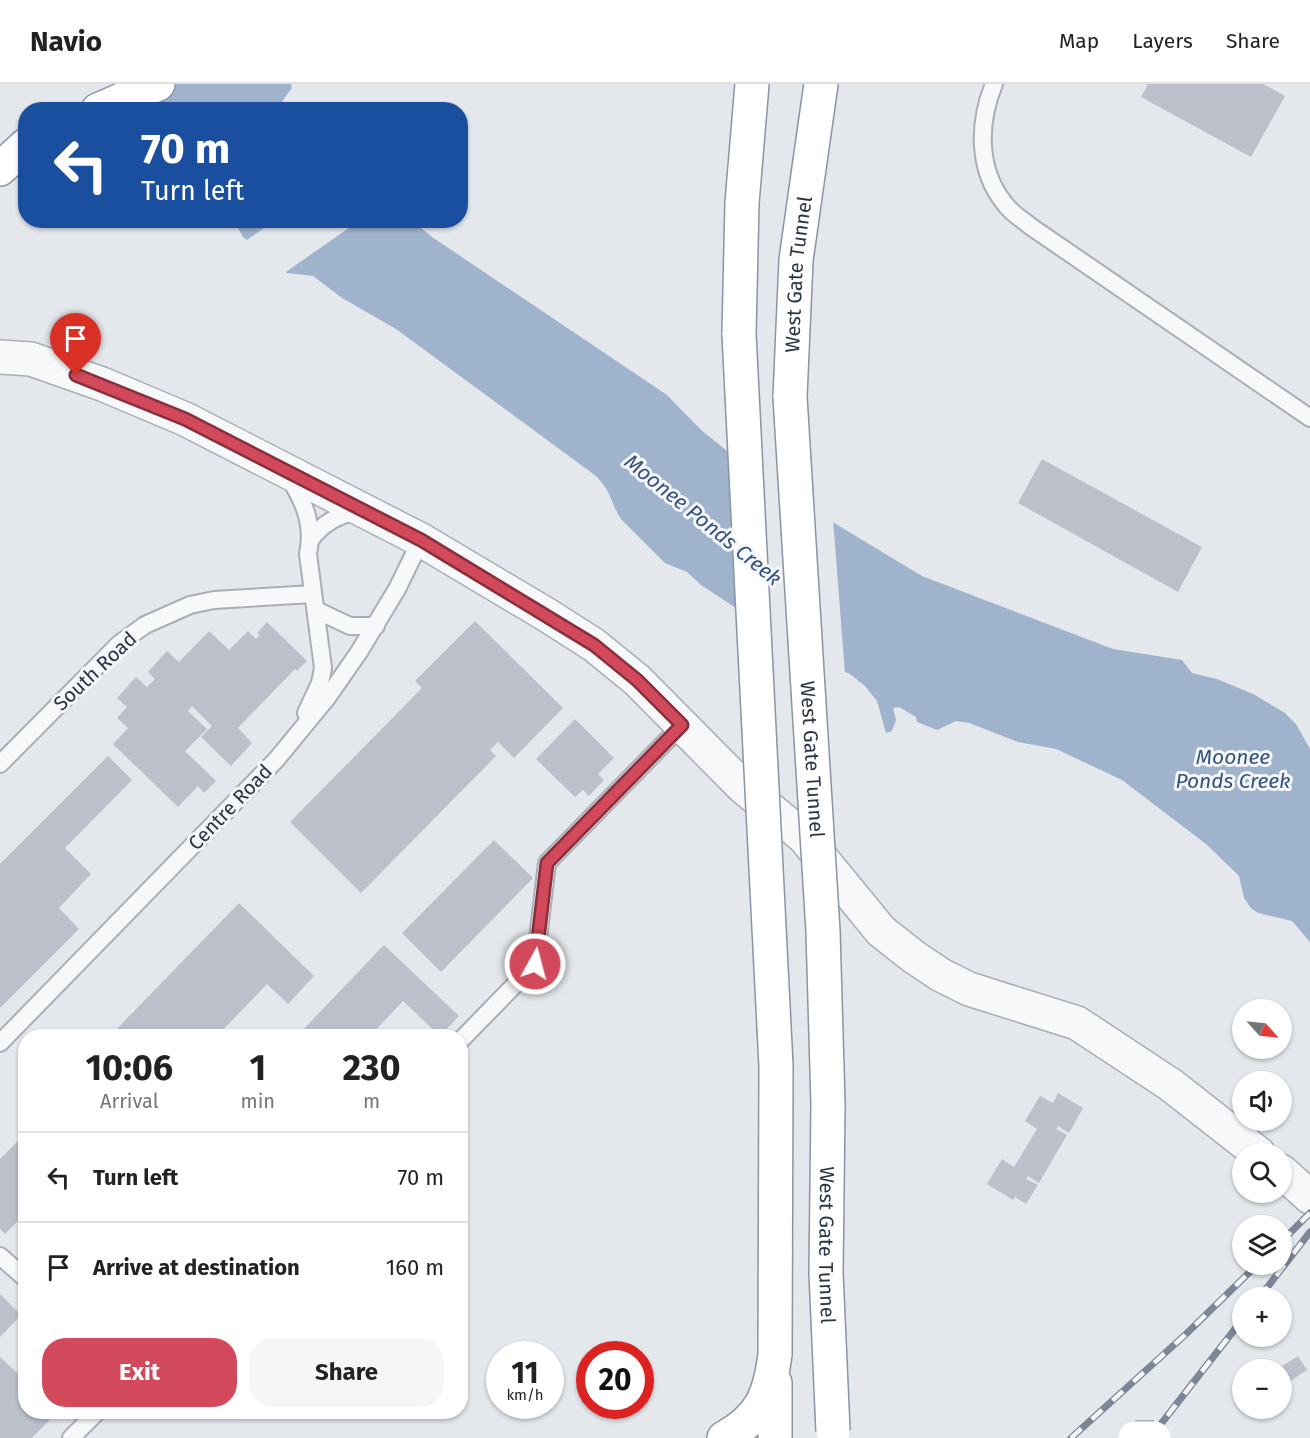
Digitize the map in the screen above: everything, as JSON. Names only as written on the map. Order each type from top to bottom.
[{"type":"main road","points":[[116,102],[158,84]]},
{"type":"main road","points":[[752,84],[739,255],[739,334],[776,1065],[775,1438]]},
{"type":"main road","name":"West Gate Tunnel","points":[[821,84],[796,260],[790,397],[823,931],[828,1104],[826,1273],[833,1438]]},
{"type":"main road","points":[[0,138],[18,137]]},
{"type":"main road","points":[[0,169],[18,152]]},
{"type":"main road","points":[[724,1438],[744,1426],[759,1410],[770,1383],[775,1354]]},
{"type":"main road","points":[[1135,1438],[1154,1438]]},
{"type":"street","points":[[0,357],[31,359],[102,384],[185,419],[421,540],[594,645],[637,680],[743,787],[804,837],[873,922],[914,957],[941,975],[969,989],[1077,1023],[1172,1085],[1245,1143]]},
{"type":"street","points":[[1292,1181],[1310,1197]]},
{"type":"lane","points":[[994,84],[987,100],[981,136],[986,170],[1005,204],[1030,226],[1310,418]]},
{"type":"lane","points":[[276,760],[305,715],[320,683],[323,654],[314,602],[307,512],[282,468]]},
{"type":"lane","points":[[310,547],[318,530],[337,517],[365,511]]},
{"type":"lane","name":"Centre Road","points":[[0,1043],[276,760],[327,698],[376,626],[421,540]]},
{"type":"lane","name":"South Road","points":[[0,764],[119,644],[145,625],[190,605],[214,600],[314,602]]},
{"type":"lane","points":[[314,602],[350,626],[376,626]]},
{"type":"lane","points":[[468,1033],[535,964],[547,863],[682,725]]},
{"type":"lane","points":[[0,1256],[18,1272]]},
{"type":"lane","points":[[71,1438],[90,1419]]},
{"type":"water","points":[[145,84],[291,84],[292,88],[283,102],[149,102]]},
{"type":"water","name":"Moonee Ponds Creek","points":[[238,228],[421,228],[667,395],[701,430],[736,458],[816,512],[922,576],[1113,649],[1182,660],[1192,673],[1217,679],[1253,694],[1285,713],[1296,724],[1310,749],[1310,942],[1292,921],[1258,913],[1251,908],[1244,898],[1239,876],[1206,844],[1122,780],[1056,749],[1018,742],[969,723],[956,721],[937,730],[917,722],[916,717],[899,707],[893,708],[896,720],[892,731],[886,733],[877,701],[865,686],[850,674],[809,656],[701,585],[687,572],[665,563],[621,519],[606,488],[596,476],[396,329],[342,298],[313,276],[287,273],[243,237]]},
{"type":"pier","points":[[264,228],[349,228],[283,274],[244,242]]},
{"type":"pier","points":[[738,455],[833,519],[845,674],[807,658],[739,613]]},
{"type":"building","points":[[1148,84],[1263,84],[1285,96],[1251,157],[1141,97]]},
{"type":"building","points":[[1042,459],[1202,547],[1178,592],[1018,503]]},
{"type":"building","points":[[475,621],[563,708],[514,758],[498,742],[490,750],[496,756],[361,893],[290,822],[422,688],[415,681]]},
{"type":"building","points":[[267,622],[307,661],[297,671],[295,669],[238,728],[252,743],[231,766],[201,737],[212,726],[192,706],[188,711],[207,729],[185,751],[216,781],[204,793],[198,786],[178,807],[113,744],[128,728],[117,718],[127,707],[117,698],[136,677],[147,687],[155,679],[148,672],[167,651],[179,662],[209,631],[229,650],[248,631],[256,639],[260,635],[257,633]]},
{"type":"building","points":[[575,719],[614,758],[598,774],[604,780],[589,796],[583,790],[575,797],[536,759]]},
{"type":"building","points":[[108,756],[132,780],[65,848],[91,874],[59,908],[79,929],[0,1008],[0,864]]},
{"type":"building","points":[[494,840],[533,878],[441,972],[402,933]]},
{"type":"building","points":[[239,903],[314,976],[288,1004],[267,984],[224,1029],[117,1029]]},
{"type":"building","points":[[384,945],[459,1016],[447,1029],[433,1029],[403,1001],[377,1029],[304,1029]]},
{"type":"building","points":[[1058,1093],[1083,1108],[1069,1133],[1058,1126],[1056,1129],[1067,1135],[1039,1183],[1028,1176],[1026,1179],[1038,1185],[1026,1204],[1015,1197],[1013,1200],[987,1184],[1002,1159],[1014,1167],[1037,1129],[1025,1121],[1040,1096],[1053,1103]]},
{"type":"building","points":[[18,1141],[18,1221],[5,1234],[0,1229],[0,1159]]},
{"type":"building","points":[[0,1294],[18,1312],[18,1318],[0,1337]]},
{"type":"building","points":[[1298,1356],[1307,1370],[1292,1380],[1292,1360]]},
{"type":"building","points":[[0,1357],[18,1374],[18,1419],[50,1419],[32,1438],[0,1438]]},
{"type":"railway","points":[[1292,1231],[1310,1213]]},
{"type":"railway","points":[[1268,1287],[1310,1232]]},
{"type":"railway","points":[[1071,1438],[1185,1335],[1247,1275]]},
{"type":"railway","points":[[1150,1438],[1232,1333]]},
{"type":"route","points":[[76,375],[185,419],[421,540],[594,645],[637,680],[682,725],[547,863],[535,964]]}]
